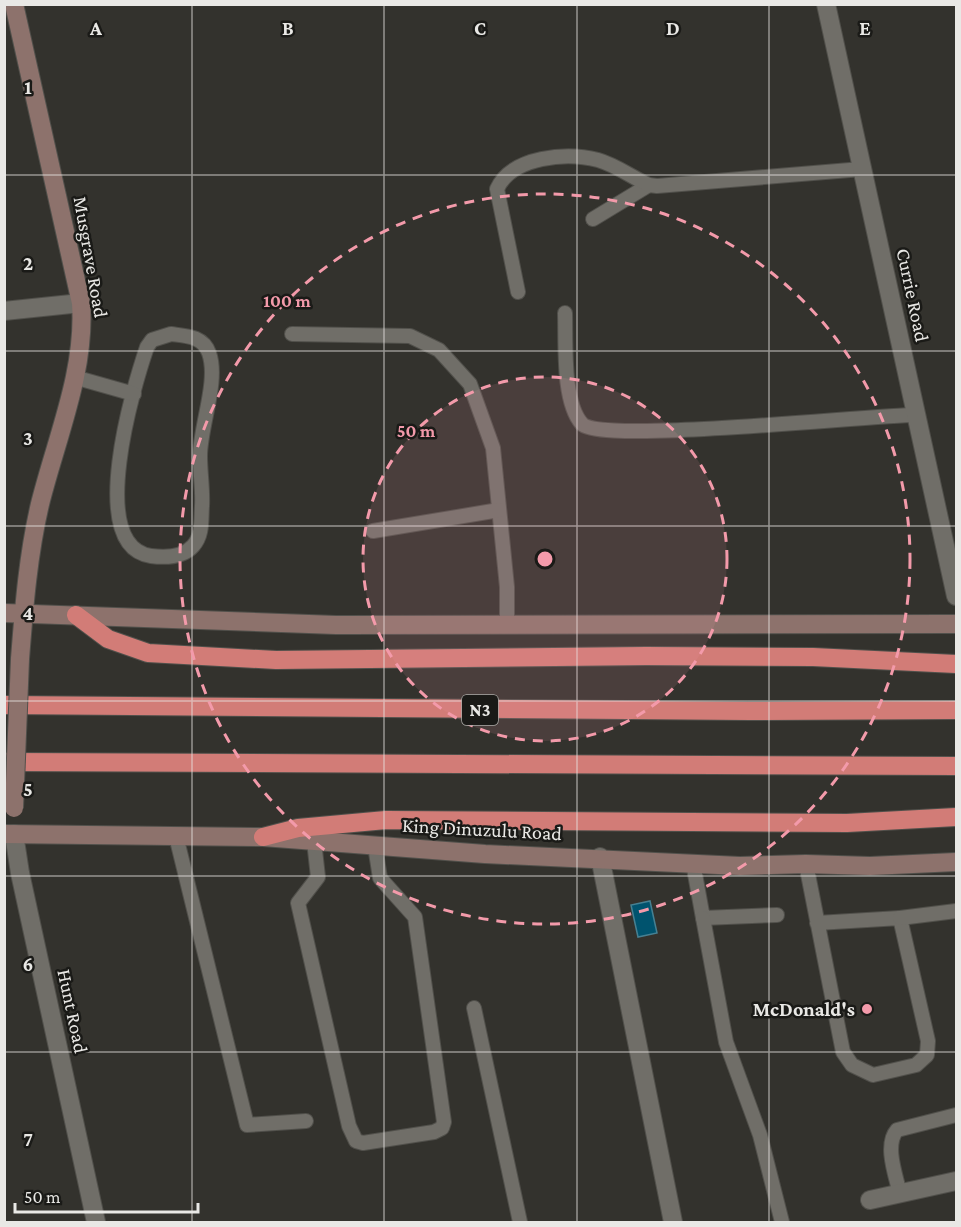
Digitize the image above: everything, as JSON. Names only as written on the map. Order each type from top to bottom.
[{"type":"highway","points":[[76,615],[108,639],[125,647],[160,654],[276,660],[646,656],[813,657],[957,664]]},
{"type":"highway","name":"N3","points":[[4,705],[748,711],[957,710]]},
{"type":"highway","points":[[4,762],[957,766]]},
{"type":"highway","points":[[263,837],[309,827],[386,820],[847,823],[957,817]]},
{"type":"main road","name":"Musgrave Road","points":[[14,4],[12,27],[81,303],[81,344],[39,506],[24,612],[14,808]]},
{"type":"main road","points":[[4,613],[336,625],[957,624]]},
{"type":"main road","name":"Hunt Road","points":[[9,834],[14,808]]},
{"type":"main road","name":"King Dinuzulu Road","points":[[9,834],[263,837],[485,854],[600,857],[740,866],[806,864],[870,866],[957,862]]},
{"type":"street","name":"Currie Road","points":[[826,4],[957,596]]},
{"type":"street","points":[[5,314],[81,303]]},
{"type":"street","name":"Hunt Road","points":[[9,834],[20,873],[96,1222]]},
{"type":"street","points":[[600,857],[673,1222]]},
{"type":"street","points":[[870,1200],[957,1182]]},
{"type":"lane","points":[[518,292],[497,189],[502,178],[525,164],[548,158],[582,158],[598,160],[649,185]]},
{"type":"lane","points":[[593,219],[649,185],[862,169]]},
{"type":"lane","points":[[565,313],[570,397],[582,424],[590,429],[616,432],[675,430],[916,415]]},
{"type":"lane","points":[[171,334],[196,338],[209,352],[212,370],[200,456],[201,529],[192,547],[182,554],[161,557],[146,555],[128,541],[122,525],[117,504],[117,481],[122,436],[134,394],[143,357],[152,340],[171,334]]},
{"type":"lane","points":[[292,334],[410,336],[439,350],[470,384],[493,448],[507,587],[507,625]]},
{"type":"lane","points":[[74,377],[134,394]]},
{"type":"lane","points":[[373,531],[499,510]]},
{"type":"lane","points":[[176,836],[247,1125],[306,1121]]},
{"type":"lane","points":[[314,841],[318,877],[298,903],[349,1126],[356,1141],[363,1143],[434,1132],[442,1128],[444,1122],[415,917],[380,878],[375,846]]},
{"type":"lane","points":[[693,863],[726,1042],[760,1135],[782,1222]]},
{"type":"lane","points":[[806,864],[843,1052],[852,1065],[873,1075],[916,1065],[927,1055],[926,1029],[900,918]]},
{"type":"lane","points":[[817,923],[900,918],[957,911]]},
{"type":"lane","points":[[703,918],[777,915]]},
{"type":"lane","points":[[474,1008],[520,1222]]},
{"type":"lane","points":[[900,1194],[892,1149],[893,1134],[897,1130],[957,1115]]},
{"type":"water","points":[[650,901],[657,933],[638,937],[631,905]]},
{"type":"place","name":"McDonald's","points":[[867,1009]]}]
